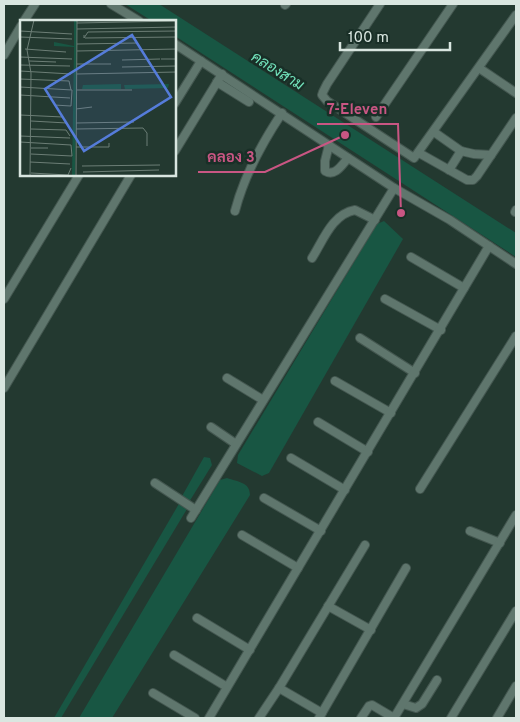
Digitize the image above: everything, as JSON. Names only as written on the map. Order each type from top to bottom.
[{"type":"street","points":[[25,20],[35,4]]},
{"type":"street","points":[[111,4],[137,20]]},
{"type":"street","points":[[380,4],[327,84],[322,95],[327,101],[414,158],[516,15]]},
{"type":"street","points":[[376,117],[453,4]]},
{"type":"street","points":[[4,55],[20,28]]},
{"type":"street","points":[[176,45],[394,188],[450,220],[516,264]]},
{"type":"street","points":[[176,101],[201,60]]},
{"type":"street","points":[[479,68],[516,93]]},
{"type":"street","points":[[176,149],[222,74]]},
{"type":"street","points":[[217,82],[249,102]]},
{"type":"street","points":[[235,211],[251,168],[267,135],[282,113]]},
{"type":"street","points":[[419,153],[467,180],[473,180],[516,118]]},
{"type":"street","points":[[434,132],[461,152],[490,155]]},
{"type":"street","points":[[329,145],[325,161],[325,171],[328,173],[333,172],[348,158]]},
{"type":"street","points":[[449,170],[461,152]]},
{"type":"street","points":[[4,299],[78,176]]},
{"type":"street","points":[[4,388],[130,176]]},
{"type":"street","points":[[191,518],[394,188]]},
{"type":"street","points":[[312,258],[333,224],[341,215],[355,210],[375,220]]},
{"type":"street","points":[[209,718],[441,330],[489,246]]},
{"type":"street","points":[[411,257],[464,288]]},
{"type":"street","points":[[385,298],[441,330]]},
{"type":"street","points":[[420,489],[516,336]]},
{"type":"street","points":[[360,338],[415,373]]},
{"type":"street","points":[[227,378],[263,400]]},
{"type":"street","points":[[334,380],[391,413]]},
{"type":"street","points":[[318,422],[368,452]]},
{"type":"street","points":[[211,427],[236,444]]},
{"type":"street","points":[[291,458],[346,490]]},
{"type":"street","points":[[155,483],[196,510]]},
{"type":"street","points":[[264,498],[321,531]]},
{"type":"street","points":[[361,718],[369,706],[372,705],[394,718],[516,515]]},
{"type":"street","points":[[470,531],[500,543]]},
{"type":"street","points":[[242,536],[298,568]]},
{"type":"street","points":[[258,718],[279,688],[365,545]]},
{"type":"street","points":[[279,688],[321,716],[406,568]]},
{"type":"street","points":[[328,606],[371,630]]},
{"type":"street","points":[[451,718],[516,611]]},
{"type":"street","points":[[197,618],[250,650]]},
{"type":"street","points":[[174,655],[227,687]]},
{"type":"street","points":[[403,704],[416,708],[422,704],[437,680]]},
{"type":"street","points":[[497,718],[516,686]]},
{"type":"street","points":[[153,693],[194,718]]},
{"type":"street","points":[[377,718],[382,710]]},
{"type":"shaded area","points":[[125,4],[159,4],[516,233],[516,257],[176,37],[176,20],[150,20]]},
{"type":"shaded area","points":[[384,221],[403,239],[269,473],[262,476],[237,463],[238,455],[377,224]]},
{"type":"shaded area","points":[[204,457],[210,458],[212,465],[189,502],[181,498]]},
{"type":"shaded area","points":[[227,478],[246,485],[250,495],[112,718],[79,718],[220,480]]},
{"type":"shaded area","points":[[180,502],[187,509],[61,718],[54,718]]},
{"type":"place","name":"คลอง 3","points":[[345,135]]},
{"type":"place","name":"7-Eleven","points":[[401,213]]},
{"type":"water label","name":"คลองสาม","points":[[277,72]]}]
